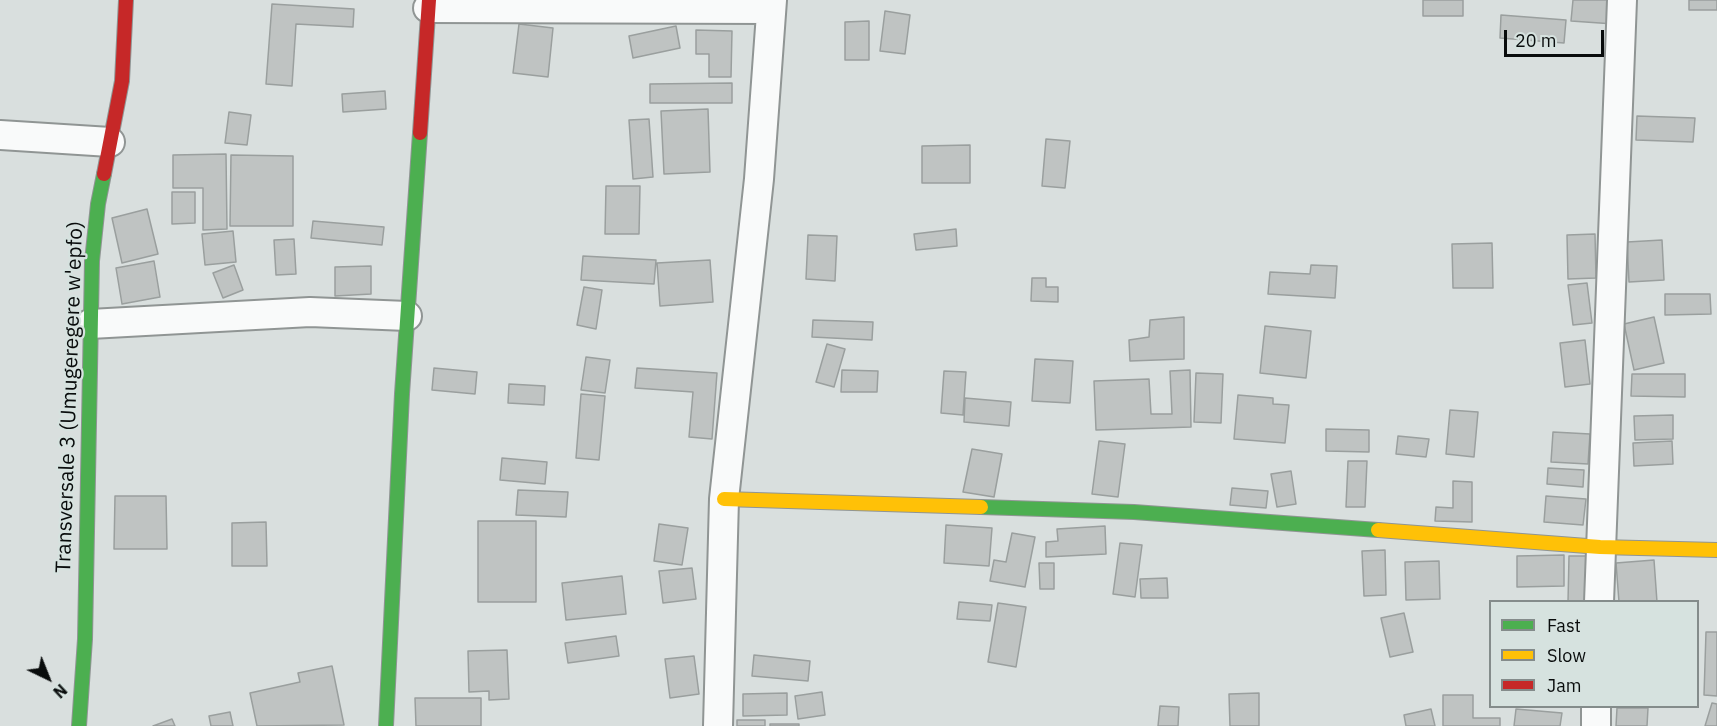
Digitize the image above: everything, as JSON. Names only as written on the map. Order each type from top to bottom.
[{"type":"street","name":"Transversale 3 (Umugeregere w'epfo)","points":[[79,726],[85,639],[92,261],[98,204],[122,81],[126,0]]},
{"type":"street","points":[[1599,600],[1622,0]]},
{"type":"street","points":[[386,726],[408,316],[429,4],[771,5],[759,179],[724,499],[718,726]]},
{"type":"street","points":[[0,135],[110,142]]},
{"type":"street","points":[[90,324],[310,312],[408,316]]},
{"type":"street","points":[[724,499],[1134,512],[1600,547],[1717,550]]},
{"type":"street","points":[[1596,708],[1596,726]]},
{"type":"building","points":[[1423,0],[1463,0],[1463,16],[1423,16]]},
{"type":"building","points":[[1573,0],[1616,0],[1614,24],[1571,21]]},
{"type":"building","points":[[1689,0],[1717,0],[1717,10],[1689,10]]},
{"type":"building","points":[[272,4],[354,9],[353,27],[296,24],[292,86],[266,84]]},
{"type":"building","points":[[885,11],[910,15],[905,54],[880,51]]},
{"type":"building","points":[[1501,15],[1566,20],[1564,43],[1500,38]]},
{"type":"building","points":[[869,21],[869,60],[845,60],[845,22]]},
{"type":"building","points":[[519,24],[553,28],[548,77],[513,73]]},
{"type":"building","points":[[676,26],[680,48],[633,58],[629,36]]},
{"type":"building","points":[[696,30],[732,31],[731,77],[709,77],[709,54],[696,54]]},
{"type":"building","points":[[732,83],[732,103],[650,103],[650,84]]},
{"type":"building","points":[[385,91],[386,109],[343,112],[342,94]]},
{"type":"building","points":[[708,109],[710,172],[664,174],[661,111]]},
{"type":"building","points":[[229,112],[251,115],[247,145],[225,143]]},
{"type":"building","points":[[1637,116],[1695,118],[1693,142],[1636,140]]},
{"type":"building","points":[[649,119],[653,177],[633,179],[629,120]]},
{"type":"building","points":[[1046,139],[1070,141],[1065,188],[1042,186]]},
{"type":"building","points":[[970,145],[970,183],[922,183],[922,146]]},
{"type":"building","points":[[226,154],[227,229],[203,230],[203,188],[173,188],[173,155]]},
{"type":"building","points":[[231,155],[293,156],[293,226],[230,226]]},
{"type":"building","points":[[606,186],[640,186],[639,234],[605,234]]},
{"type":"building","points":[[172,192],[195,192],[195,223],[172,224]]},
{"type":"building","points":[[147,209],[158,254],[122,263],[112,218]]},
{"type":"building","points":[[313,221],[384,227],[382,245],[311,238]]},
{"type":"building","points":[[956,229],[957,246],[916,250],[914,234]]},
{"type":"building","points":[[233,231],[236,262],[205,265],[202,234]]},
{"type":"building","points":[[1595,234],[1596,278],[1568,279],[1567,235]]},
{"type":"building","points":[[808,235],[837,236],[835,281],[806,279]]},
{"type":"building","points":[[294,239],[296,274],[276,275],[274,240]]},
{"type":"building","points":[[1662,240],[1664,280],[1629,282],[1627,242]]},
{"type":"building","points":[[1492,243],[1493,288],[1453,288],[1452,244]]},
{"type":"building","points":[[583,256],[656,260],[654,284],[581,280]]},
{"type":"building","points":[[710,260],[713,302],[660,306],[657,263]]},
{"type":"building","points":[[154,261],[160,297],[122,304],[116,268]]},
{"type":"building","points":[[234,265],[243,290],[223,298],[213,273]]},
{"type":"building","points":[[1311,265],[1337,266],[1335,298],[1268,294],[1270,272],[1310,274]]},
{"type":"building","points":[[371,266],[371,294],[335,296],[335,267]]},
{"type":"building","points":[[1032,278],[1046,278],[1046,287],[1058,287],[1058,302],[1031,301]]},
{"type":"building","points":[[1587,283],[1592,323],[1573,325],[1568,285]]},
{"type":"building","points":[[584,287],[602,290],[596,329],[577,325]]},
{"type":"building","points":[[1665,294],[1710,294],[1711,314],[1665,315]]},
{"type":"building","points":[[1184,317],[1184,359],[1130,361],[1129,340],[1149,337],[1150,320]]},
{"type":"building","points":[[1654,317],[1664,363],[1634,370],[1624,324]]},
{"type":"building","points":[[813,320],[873,322],[872,340],[812,337]]},
{"type":"building","points":[[1265,326],[1311,331],[1306,378],[1260,373]]},
{"type":"building","points":[[1585,340],[1590,384],[1565,387],[1560,343]]},
{"type":"building","points":[[827,344],[845,349],[834,387],[816,382]]},
{"type":"building","points":[[586,357],[610,360],[605,393],[581,390]]},
{"type":"building","points":[[1035,359],[1073,361],[1070,403],[1032,401]]},
{"type":"building","points":[[434,368],[477,372],[475,394],[432,390]]},
{"type":"building","points":[[637,368],[717,373],[712,439],[689,437],[693,392],[635,388]]},
{"type":"building","points":[[842,370],[878,371],[877,392],[841,392]]},
{"type":"building","points":[[1190,370],[1191,427],[1096,430],[1094,381],[1149,379],[1151,414],[1172,414],[1170,371]]},
{"type":"building","points":[[944,371],[966,372],[963,415],[941,413]]},
{"type":"building","points":[[1196,373],[1223,374],[1221,423],[1194,422]]},
{"type":"building","points":[[1632,374],[1685,374],[1685,397],[1631,396]]},
{"type":"building","points":[[509,384],[545,386],[544,405],[508,403]]},
{"type":"building","points":[[581,394],[605,396],[599,460],[576,458]]},
{"type":"building","points":[[1238,395],[1273,398],[1273,404],[1289,405],[1285,443],[1234,439]]},
{"type":"building","points":[[965,398],[1011,402],[1009,426],[964,422]]},
{"type":"building","points":[[1450,410],[1478,412],[1474,457],[1446,454]]},
{"type":"building","points":[[1673,415],[1673,439],[1635,440],[1634,416]]},
{"type":"building","points":[[1326,429],[1369,430],[1369,452],[1326,451]]},
{"type":"building","points":[[1553,432],[1590,434],[1588,464],[1551,462]]},
{"type":"building","points":[[1398,436],[1429,439],[1426,457],[1396,454]]},
{"type":"building","points":[[1099,441],[1125,444],[1118,497],[1092,494]]},
{"type":"building","points":[[1672,441],[1673,464],[1634,466],[1633,443]]},
{"type":"building","points":[[972,449],[1002,454],[994,497],[963,492]]},
{"type":"building","points":[[502,458],[547,462],[545,484],[500,480]]},
{"type":"building","points":[[1348,461],[1367,461],[1365,507],[1346,507]]},
{"type":"building","points":[[1548,468],[1584,470],[1583,487],[1547,484]]},
{"type":"building","points":[[1291,471],[1296,504],[1277,507],[1271,474]]},
{"type":"building","points":[[1453,481],[1472,482],[1472,522],[1435,521],[1436,507],[1453,508]]},
{"type":"building","points":[[1232,488],[1268,491],[1266,508],[1230,505]]},
{"type":"building","points":[[518,490],[568,492],[566,517],[516,515]]},
{"type":"building","points":[[115,496],[166,496],[167,549],[114,549]]},
{"type":"building","points":[[1546,496],[1586,499],[1583,525],[1544,522]]},
{"type":"building","points":[[478,521],[536,521],[536,602],[478,602]]},
{"type":"building","points":[[266,522],[267,566],[232,566],[232,523]]},
{"type":"building","points":[[659,524],[688,528],[682,565],[654,561]]},
{"type":"building","points":[[946,525],[992,528],[989,566],[944,563]]},
{"type":"building","points":[[1105,526],[1106,554],[1046,557],[1046,542],[1058,541],[1057,529]]},
{"type":"building","points":[[1012,533],[1035,537],[1025,587],[990,581],[994,560],[1006,562]]},
{"type":"building","points":[[1120,543],[1142,545],[1135,597],[1113,594]]},
{"type":"building","points":[[1385,550],[1386,595],[1364,596],[1362,551]]},
{"type":"building","points":[[1564,555],[1564,586],[1517,587],[1517,556]]},
{"type":"building","points":[[1569,556],[1589,556],[1588,600],[1568,600]]},
{"type":"building","points":[[1654,560],[1657,600],[1619,600],[1616,563]]},
{"type":"building","points":[[1439,561],[1440,599],[1406,600],[1405,562]]},
{"type":"building","points":[[1039,563],[1054,563],[1054,589],[1040,589]]},
{"type":"building","points":[[692,568],[696,599],[663,603],[659,571]]},
{"type":"building","points":[[622,576],[626,614],[566,620],[562,583]]},
{"type":"building","points":[[1167,578],[1168,598],[1141,598],[1140,579]]},
{"type":"building","points":[[959,602],[992,605],[990,621],[957,619]]},
{"type":"building","points":[[998,603],[1026,607],[1016,667],[988,662]]},
{"type":"building","points":[[1404,613],[1413,652],[1390,657],[1381,618]]},
{"type":"building","points":[[1706,632],[1717,632],[1717,696],[1704,695]]},
{"type":"building","points":[[616,636],[619,656],[568,663],[565,643]]},
{"type":"building","points":[[507,650],[509,699],[489,700],[489,691],[469,692],[468,651]]},
{"type":"building","points":[[754,655],[810,661],[808,681],[752,676]]},
{"type":"building","points":[[694,656],[699,694],[670,698],[665,659]]},
{"type":"building","points":[[332,666],[344,725],[257,726],[250,693],[300,682],[298,673]]},
{"type":"building","points":[[822,692],[825,715],[798,719],[795,696]]},
{"type":"building","points":[[787,693],[787,715],[743,716],[743,694]]},
{"type":"building","points":[[1259,693],[1259,726],[1230,726],[1229,694]]},
{"type":"building","points":[[1443,695],[1473,695],[1473,718],[1500,718],[1500,726],[1443,726]]},
{"type":"building","points":[[415,698],[481,698],[481,726],[416,726]]},
{"type":"building","points":[[1712,703],[1717,704],[1717,726],[1705,726]]},
{"type":"building","points":[[1160,706],[1179,707],[1178,726],[1158,726]]},
{"type":"building","points":[[1617,708],[1648,708],[1647,726],[1616,726]]},
{"type":"building","points":[[1431,709],[1435,726],[1406,726],[1404,715]]},
{"type":"building","points":[[1516,709],[1562,713],[1560,726],[1514,726]]},
{"type":"building","points":[[230,712],[233,726],[211,726],[209,716]]},
{"type":"building","points":[[172,719],[175,726],[153,726]]},
{"type":"building","points":[[737,720],[765,720],[765,726],[737,726]]},
{"type":"building","points":[[770,724],[799,724],[799,726],[770,726]]},
{"type":"traffic: fast","points":[[386,726],[402,394],[420,133]]},
{"type":"traffic: fast","points":[[79,726],[85,639],[92,261],[98,204],[104,174]]},
{"type":"traffic: fast","points":[[981,507],[1134,512],[1378,530]]},
{"type":"traffic: slow","points":[[724,499],[981,507]]},
{"type":"traffic: slow","points":[[1378,530],[1600,547],[1717,550]]},
{"type":"traffic: jam","points":[[104,174],[122,81],[126,0]]},
{"type":"traffic: jam","points":[[420,133],[429,0]]}]
